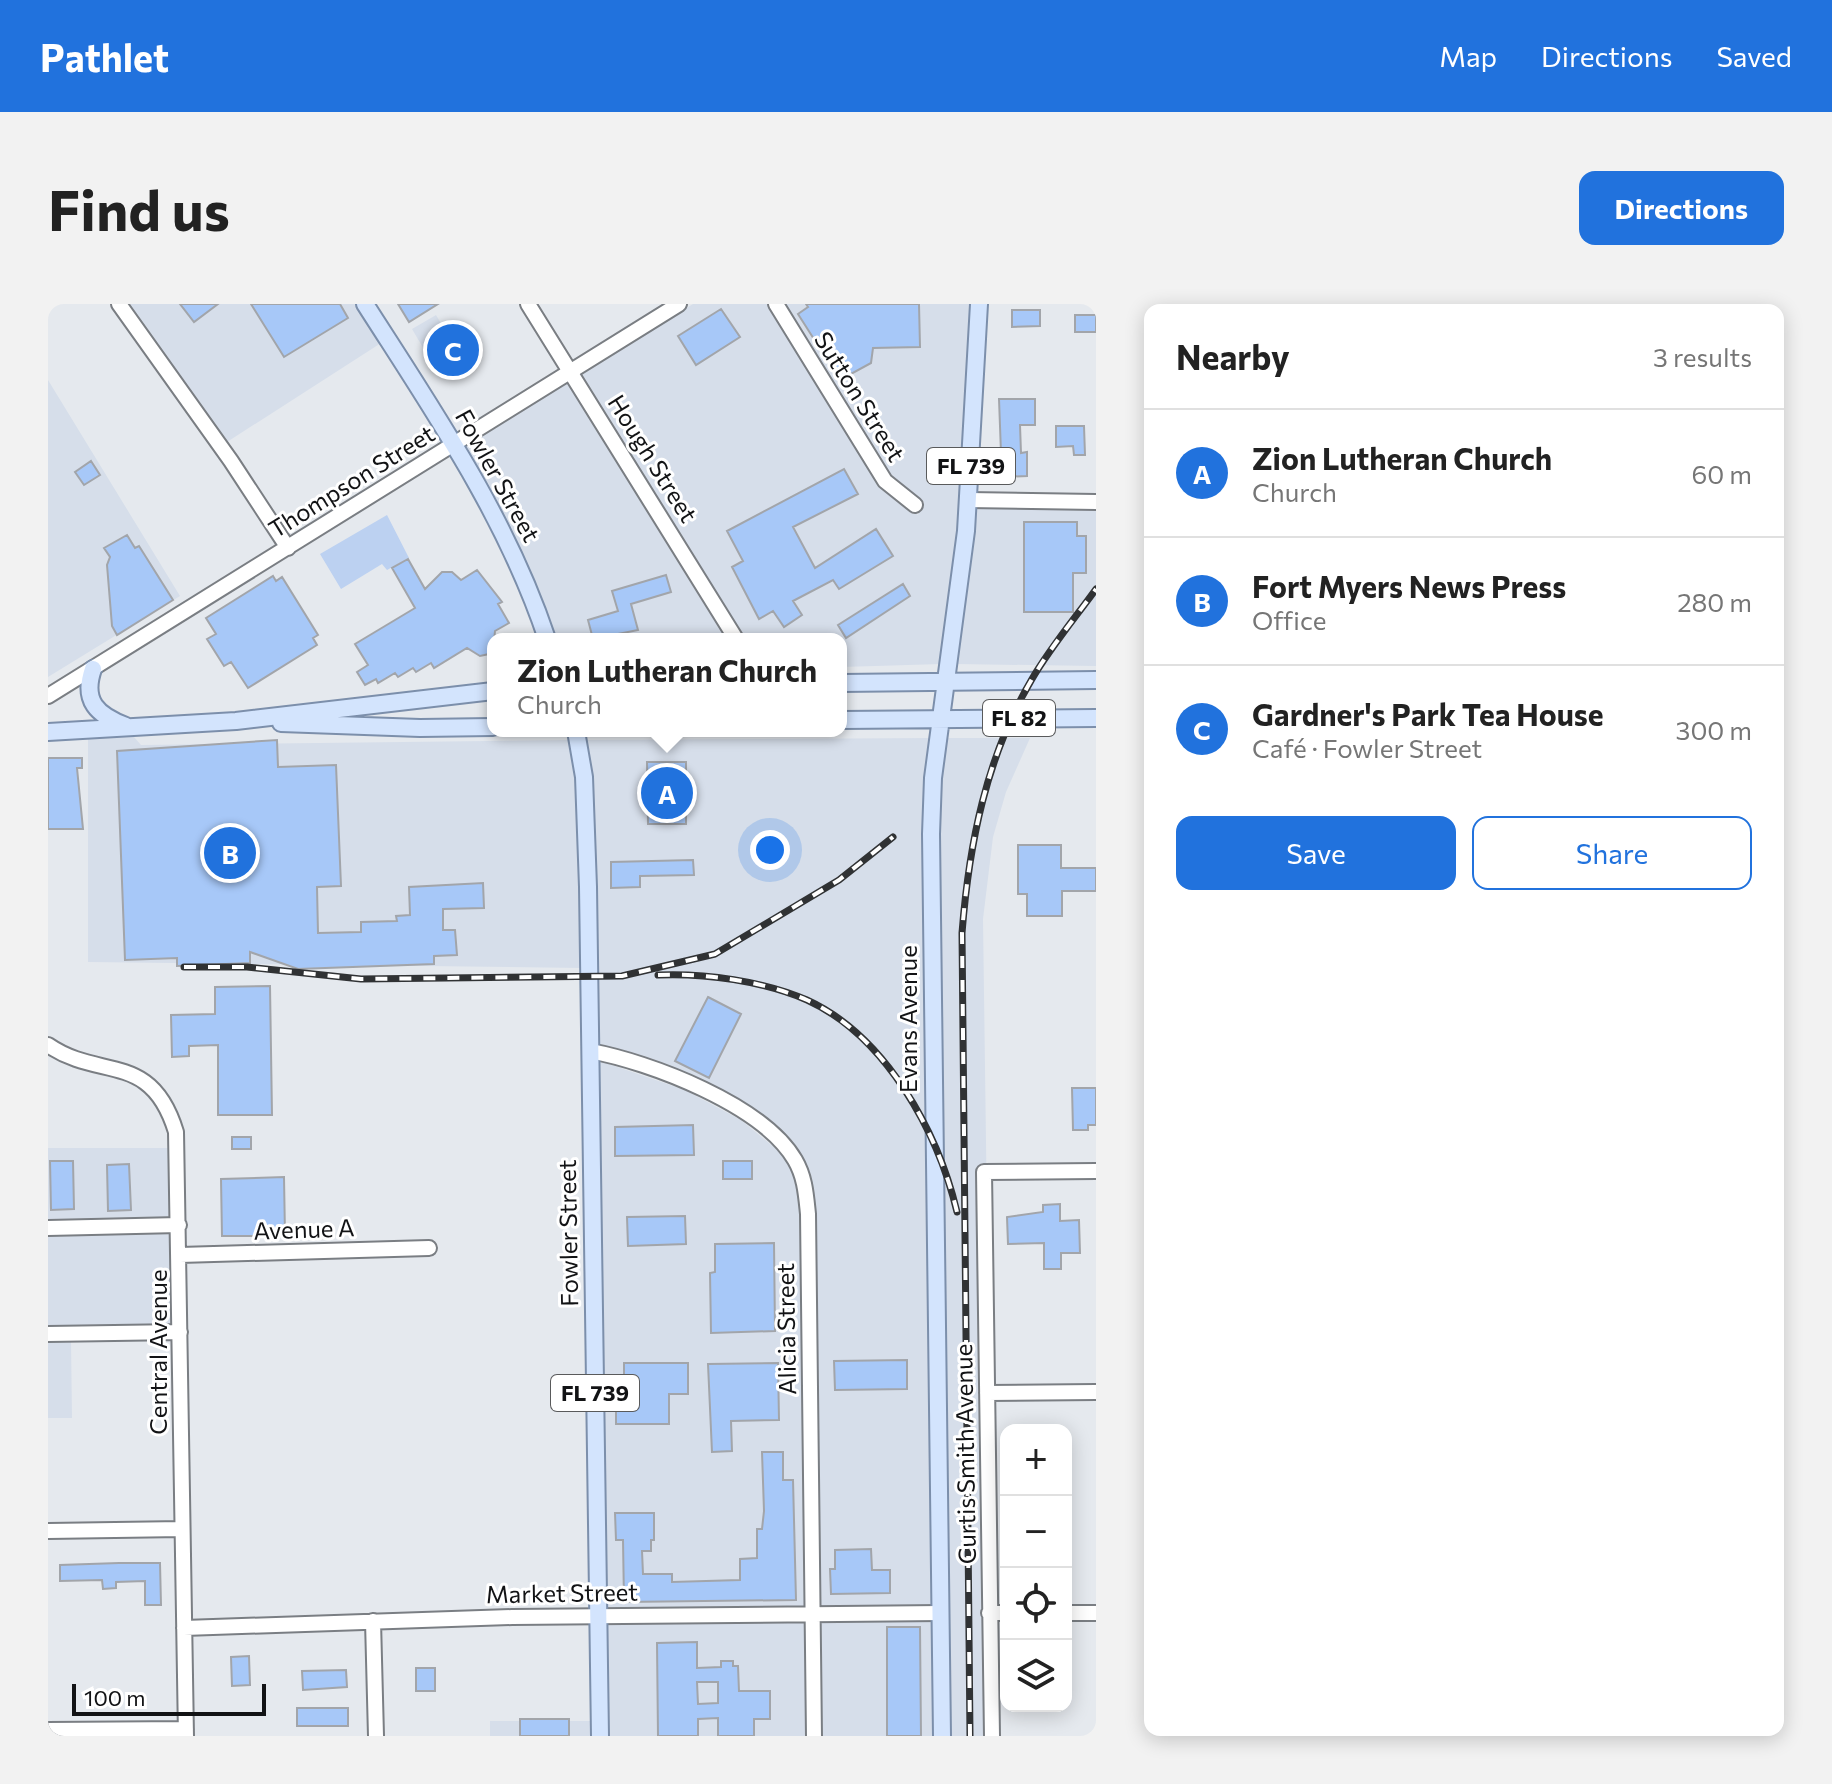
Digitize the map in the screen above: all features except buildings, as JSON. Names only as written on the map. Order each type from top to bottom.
[{"type":"main road","name":"Fowler Street","points":[[365,304],[454,444],[508,541],[545,633]]},
{"type":"main road","name":"Evans Avenue","points":[[942,1736],[931,834],[933,778],[968,500],[979,304]]},
{"type":"main road","points":[[93,669],[88,691],[93,706],[108,719],[135,729]]},
{"type":"main road","name":"FL 82","points":[[847,683],[1096,680]]},
{"type":"main road","points":[[48,732],[236,721],[487,694]]},
{"type":"main road","points":[[363,726],[365,717],[376,711],[482,700],[487,697]]},
{"type":"main road","name":"FL 82","points":[[847,720],[1096,718]]},
{"type":"main road","points":[[236,721],[487,727]]},
{"type":"main road","name":"Fowler Street","points":[[577,737],[584,777],[600,1736]]},
{"type":"street","points":[[119,304],[288,548]]},
{"type":"street","name":"Hough Street","points":[[528,304],[732,633]]},
{"type":"street","name":"Thompson Street","points":[[48,696],[679,304]]},
{"type":"street","name":"Sutton Street","points":[[776,304],[885,481],[915,505]]},
{"type":"street","points":[[968,500],[1096,502]]},
{"type":"street","name":"Central Avenue","points":[[48,1045],[74,1058],[126,1071],[139,1078],[162,1100],[176,1132],[186,1732]]},
{"type":"street","name":"Alicia Street","points":[[590,1051],[612,1055],[687,1083],[732,1106],[774,1136],[802,1174],[808,1214],[814,1736]]},
{"type":"street","name":"Curtis Smith Avenue","points":[[992,1736],[984,1172],[1096,1171]]},
{"type":"street","points":[[48,1228],[179,1225]]},
{"type":"street","name":"Avenue A","points":[[180,1255],[429,1248]]},
{"type":"street","points":[[48,1334],[180,1332]]},
{"type":"street","points":[[987,1393],[1096,1392]]},
{"type":"street","points":[[48,1531],[182,1529]]},
{"type":"street","name":"Market Street","points":[[184,1628],[373,1621],[941,1613]]},
{"type":"street","points":[[989,1613],[1000,1613]]},
{"type":"street","points":[[1072,1613],[1096,1613]]},
{"type":"street","points":[[373,1621],[376,1736]]},
{"type":"street","points":[[48,1730],[186,1732]]},
{"type":"shaded area","points":[[128,304],[357,304],[381,343],[227,442]]},
{"type":"shaded area","points":[[693,304],[767,304],[880,486],[918,515],[924,502],[890,476],[784,304],[972,304],[959,530],[942,664],[847,667],[847,633],[741,633],[580,374]]},
{"type":"shaded area","points":[[436,315],[449,337],[425,351],[412,329]]},
{"type":"shaded area","points":[[48,380],[180,596],[48,677]]},
{"type":"shaded area","points":[[568,381],[724,633],[552,633],[518,546],[466,445]]},
{"type":"shaded area","points":[[975,501],[1096,501],[1096,666],[956,664]]},
{"type":"shaded area","points":[[387,515],[409,558],[387,570],[382,564],[341,589],[320,554]]},
{"type":"shaded area","points":[[134,737],[141,745],[571,740],[578,778],[583,968],[88,962],[88,738]]},
{"type":"shaded area","points":[[933,738],[934,1605],[818,1607],[814,1214],[808,1172],[791,1142],[765,1118],[689,1076],[597,1045],[585,740]]},
{"type":"shaded area","points":[[946,738],[1030,738],[1006,792],[993,837],[983,919],[994,1736],[949,1736],[938,834]]},
{"type":"shaded area","points":[[597,1060],[685,1090],[741,1120],[781,1153],[795,1177],[801,1214],[805,1607],[604,1609]]},
{"type":"shaded area","points":[[48,1148],[171,1148],[172,1217],[48,1221]]},
{"type":"shaded area","points":[[173,1233],[173,1325],[48,1327],[48,1236]]},
{"type":"shaded area","points":[[48,1342],[71,1342],[72,1418],[48,1418]]},
{"type":"shaded area","points":[[934,1620],[935,1736],[820,1736],[818,1622]]},
{"type":"shaded area","points":[[805,1622],[807,1736],[606,1736],[605,1624]]},
{"type":"shaded area","points":[[490,1721],[593,1721],[593,1736],[490,1736]]},
{"type":"railway","points":[[970,1736],[962,933],[965,900],[982,802],[1003,739],[1039,667],[1096,589]]},
{"type":"railway","points":[[184,967],[247,967],[361,979],[622,976],[715,954],[839,880],[893,837]]},
{"type":"railway","points":[[658,975],[695,975],[753,983],[790,993],[835,1016],[861,1037],[904,1090],[937,1150],[957,1212]]},
{"type":"place","name":"Gardner's Park Tea House","points":[[453,350]]},
{"type":"place","name":"Zion Lutheran Church","points":[[667,793]]},
{"type":"place","name":"Fort Myers News Press","points":[[230,853]]}]
